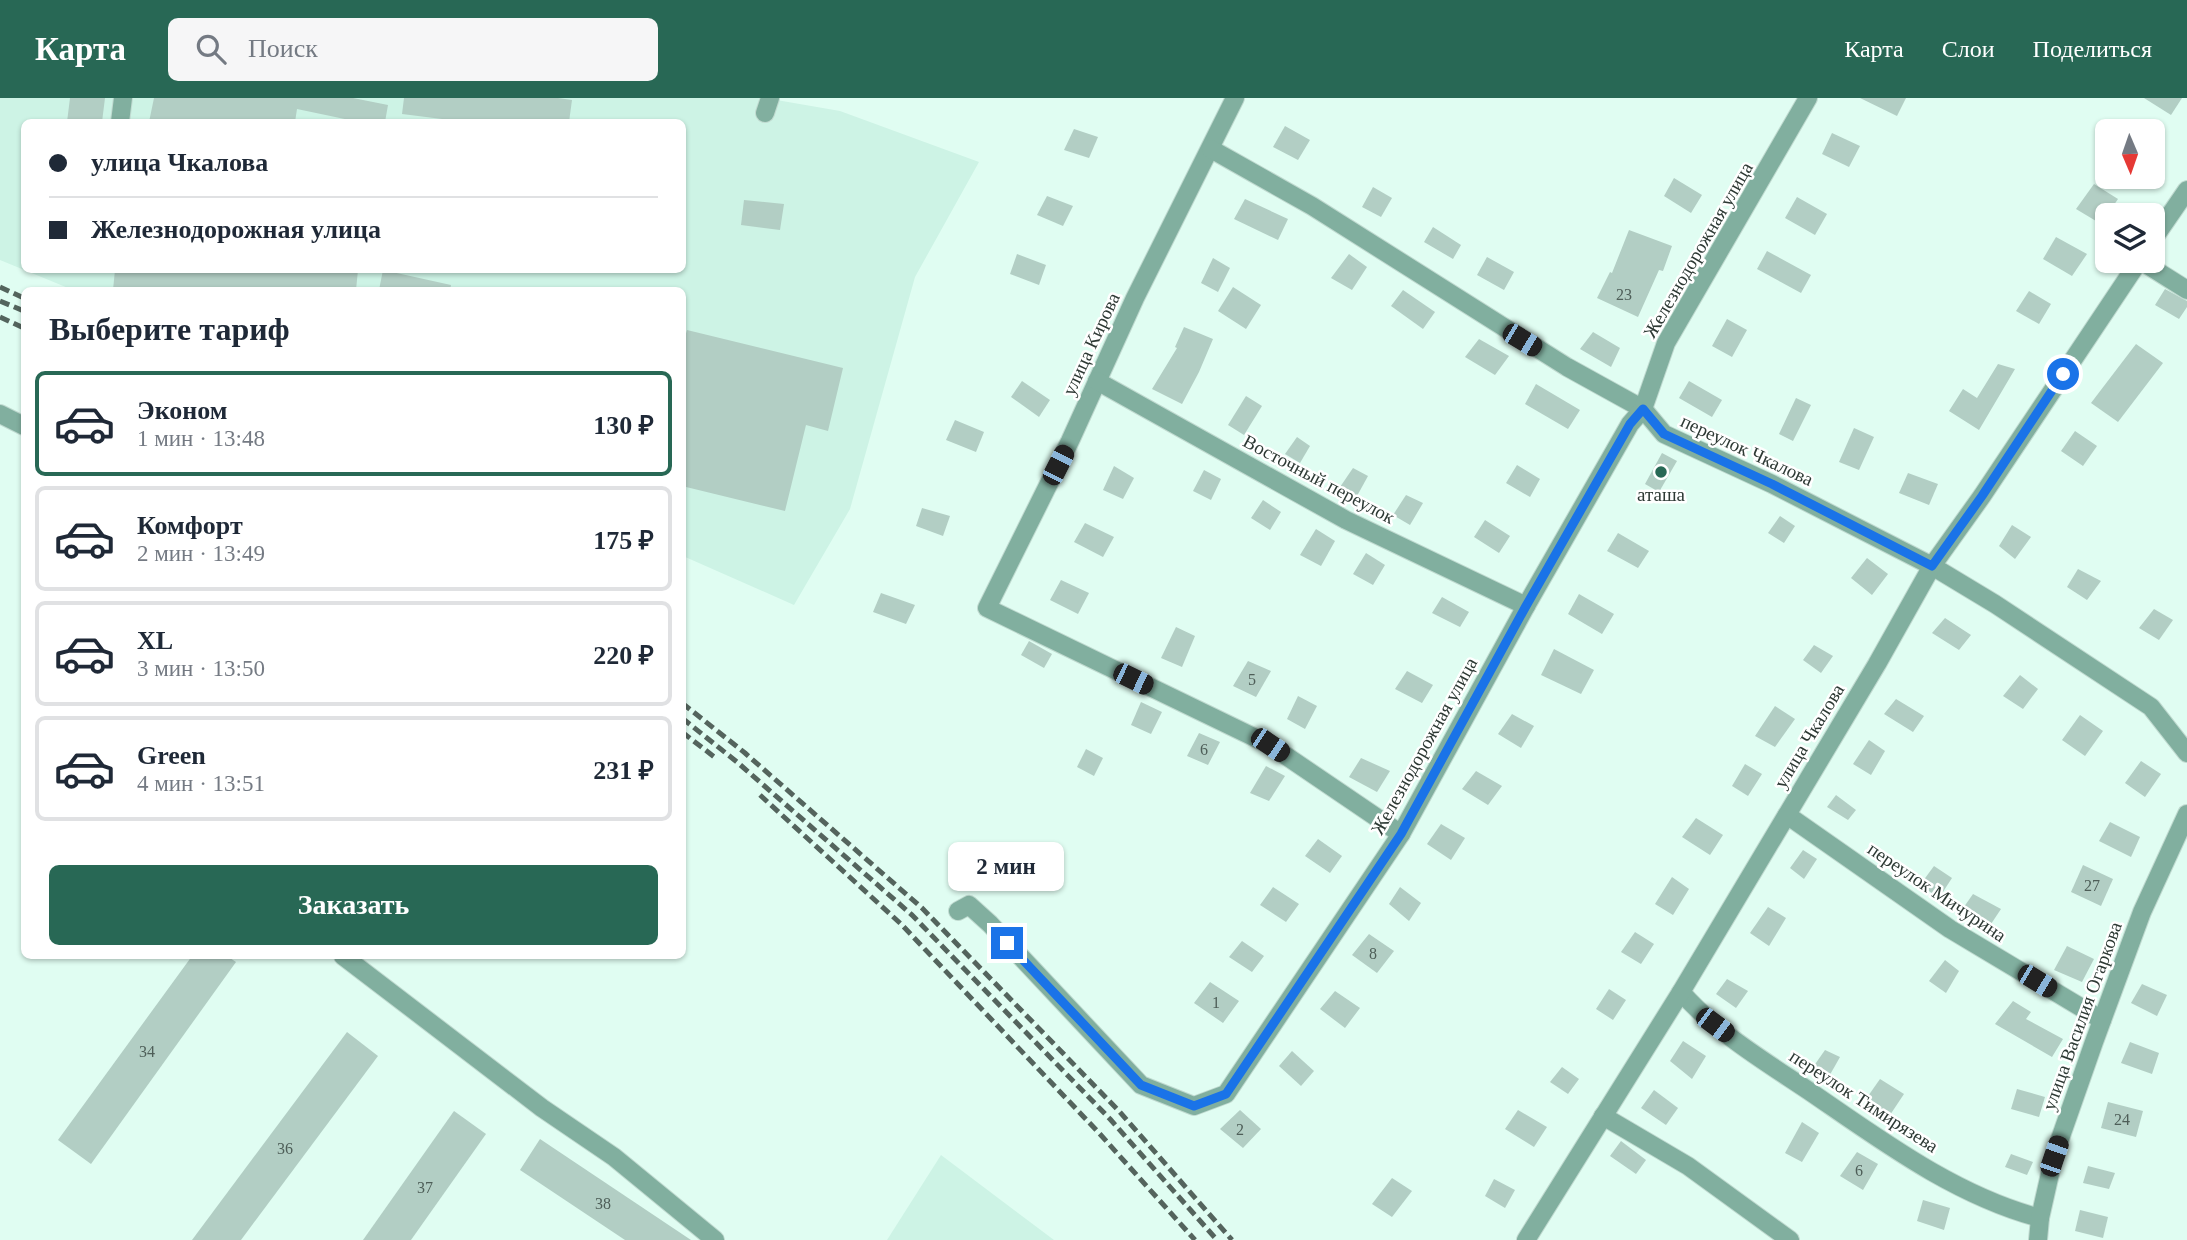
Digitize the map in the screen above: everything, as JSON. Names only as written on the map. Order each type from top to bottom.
[{"type":"street","points":[[120,119],[123,98]]},
{"type":"street","name":"улица Кирова","points":[[1235,98],[1135,298],[988,608],[1270,745],[1401,834]]},
{"type":"street","name":"Железнодорожная улица","points":[[958,911],[969,905],[990,924],[1141,1085],[1194,1106],[1226,1094],[1401,834],[1526,606],[1630,424],[1643,409],[1666,343],[1808,98]]},
{"type":"street","name":"переулок Чкалова","points":[[1210,149],[1312,206],[1555,360],[1643,409],[1664,434],[1772,484],[1932,566],[1995,604],[2151,707],[2187,753]]},
{"type":"street","points":[[2165,222],[2187,190]]},
{"type":"street","name":"улица Чкалова","points":[[1526,1240],[1681,992],[1932,566],[2132,273]]},
{"type":"street","points":[[2159,273],[2187,290]]},
{"type":"street","name":"Восточный переулок","points":[[1097,381],[1346,520],[1526,606]]},
{"type":"street","points":[[0,414],[21,424]]},
{"type":"street","name":"улица Василия Огаркова","points":[[2038,1240],[2040,1218],[2054,1156],[2142,912],[2187,814]]},
{"type":"street","name":"переулок Мичурина","points":[[1787,815],[1950,929],[2102,1020]]},
{"type":"street","points":[[347,959],[542,1108],[614,1157],[715,1240]]},
{"type":"street","name":"переулок Тимирязева","points":[[1681,992],[1699,1012],[1747,1049],[1880,1140],[1945,1178],[2012,1210],[2040,1218]]},
{"type":"street","points":[[1603,1116],[1688,1166],[1790,1240]]},
{"type":"shaded area","points":[[0,98],[765,98],[840,111],[979,162],[915,277],[850,509],[794,605],[686,557],[686,287],[66,287],[31,273],[686,273],[686,119],[21,119],[21,269],[0,260]]},
{"type":"shaded area","points":[[941,1155],[1054,1240],[887,1240]]},
{"type":"building","points":[[70,98],[105,98],[102,119],[67,119]]},
{"type":"building","points":[[154,98],[353,98],[388,105],[386,119],[345,119],[297,109],[295,119],[150,119]]},
{"type":"building","points":[[404,98],[572,100],[569,119],[442,119],[402,114]]},
{"type":"building","points":[[1860,98],[1906,98],[1897,116]]},
{"type":"building","points":[[2144,98],[2182,98],[2171,115]]},
{"type":"building","points":[[1285,126],[1310,140],[1298,160],[1273,147]]},
{"type":"building","points":[[1074,129],[1098,137],[1089,158],[1064,150]]},
{"type":"building","points":[[1832,133],[1860,146],[1849,167],[1822,154]]},
{"type":"building","points":[[1674,178],[1702,195],[1691,213],[1664,196]]},
{"type":"building","points":[[2094,184],[2095,189],[2102,189],[2118,199],[2115,203],[2095,203],[2095,220],[2076,209]]},
{"type":"building","points":[[1373,187],[1392,198],[1381,217],[1362,207]]},
{"type":"building","points":[[1047,196],[1073,206],[1063,226],[1037,215]]},
{"type":"building","points":[[1797,197],[1827,214],[1815,235],[1785,218]]},
{"type":"building","points":[[1245,199],[1288,219],[1278,240],[1234,219]]},
{"type":"building","points":[[744,200],[784,204],[780,230],[741,225]]},
{"type":"building","points":[[1433,227],[1461,245],[1453,259],[1424,242]]},
{"type":"building","points":[[1629,230],[1672,246],[1663,271],[1659,270],[1638,317],[1597,298],[1610,272],[1612,273]]},
{"type":"building","points":[[2056,237],[2087,254],[2072,276],[2043,259]]},
{"type":"building","points":[[1767,251],[1811,275],[1801,293],[1757,269]]},
{"type":"building","points":[[1017,254],[1046,265],[1039,285],[1010,274]]},
{"type":"building","points":[[1349,254],[1367,267],[1352,290],[1331,278]]},
{"type":"building","points":[[1487,257],[1514,272],[1504,290],[1477,275]]},
{"type":"building","points":[[1213,258],[1230,268],[1218,292],[1201,283]]},
{"type":"building","points":[[115,273],[358,273],[356,287],[113,287]]},
{"type":"building","points":[[382,273],[397,273],[451,285],[451,287],[380,287]]},
{"type":"building","points":[[1233,287],[1261,305],[1246,329],[1218,311]]},
{"type":"building","points":[[2165,289],[2187,301],[2187,307],[2179,319],[2155,305]]},
{"type":"building","points":[[1403,290],[1435,312],[1423,329],[1391,306]]},
{"type":"building","points":[[2029,291],[2051,304],[2039,324],[2016,311]]},
{"type":"building","points":[[1727,319],[1747,330],[1732,357],[1712,346]]},
{"type":"building","points":[[1184,327],[1213,339],[1182,404],[1152,389],[1177,348],[1175,347]]},
{"type":"building","points":[[687,330],[843,368],[828,431],[806,425],[785,511],[686,487]]},
{"type":"building","points":[[1593,332],[1620,348],[1611,367],[1580,349]]},
{"type":"building","points":[[1479,339],[1509,356],[1495,375],[1465,357]]},
{"type":"building","points":[[2136,344],[2163,363],[2118,422],[2091,403]]},
{"type":"building","points":[[1998,364],[2015,369],[1979,430],[1949,411],[1963,389],[1977,398]]},
{"type":"building","points":[[1022,381],[1050,400],[1039,417],[1011,397]]},
{"type":"building","points":[[1689,381],[1722,400],[1712,417],[1679,398]]},
{"type":"building","points":[[1536,384],[1580,410],[1568,429],[1525,404]]},
{"type":"building","points":[[1246,396],[1262,406],[1244,435],[1228,425]]},
{"type":"building","points":[[1796,398],[1811,405],[1793,441],[1779,434]]},
{"type":"building","points":[[955,420],[984,432],[976,452],[946,440]]},
{"type":"building","points":[[1854,428],[1874,437],[1859,470],[1839,462]]},
{"type":"building","points":[[2075,431],[2097,446],[2083,466],[2061,451]]},
{"type":"building","points":[[1297,437],[1310,446],[1300,463],[1285,454]]},
{"type":"building","name":"аташа","points":[[1662,453],[1677,461],[1659,492],[1645,484]]},
{"type":"building","points":[[1517,465],[1540,479],[1530,497],[1506,483]]},
{"type":"building","points":[[1114,466],[1134,478],[1123,499],[1103,490]]},
{"type":"building","points":[[1353,468],[1368,476],[1357,496],[1340,487]]},
{"type":"building","points":[[1204,470],[1221,479],[1211,500],[1193,491]]},
{"type":"building","points":[[1908,473],[1938,484],[1929,505],[1899,493]]},
{"type":"building","points":[[1406,495],[1423,503],[1410,525],[1393,515]]},
{"type":"building","points":[[1263,500],[1281,512],[1270,530],[1251,518]]},
{"type":"building","points":[[922,508],[950,516],[943,536],[916,526]]},
{"type":"building","points":[[1780,516],[1795,526],[1784,543],[1768,533]]},
{"type":"building","points":[[1485,520],[1510,536],[1499,553],[1474,537]]},
{"type":"building","points":[[1085,523],[1114,537],[1103,557],[1074,542]]},
{"type":"building","points":[[2012,525],[2031,537],[2015,559],[1999,546]]},
{"type":"building","points":[[1316,529],[1335,541],[1321,566],[1300,555]]},
{"type":"building","points":[[1618,533],[1649,551],[1638,568],[1607,551]]},
{"type":"building","points":[[1366,553],[1385,565],[1373,585],[1353,574]]},
{"type":"building","points":[[1867,558],[1888,574],[1872,595],[1851,578]]},
{"type":"building","points":[[2078,569],[2101,581],[2087,600],[2067,587]]},
{"type":"building","points":[[1061,580],[1089,593],[1078,614],[1050,600]]},
{"type":"building","points":[[881,593],[915,605],[906,624],[873,612]]},
{"type":"building","points":[[1579,594],[1614,614],[1602,634],[1568,614]]},
{"type":"building","points":[[1442,597],[1469,612],[1460,627],[1432,613]]},
{"type":"building","points":[[2154,609],[2173,620],[2159,640],[2139,628]]},
{"type":"building","points":[[1945,618],[1971,635],[1959,650],[1932,633]]},
{"type":"building","points":[[1176,627],[1195,636],[1182,667],[1161,658]]},
{"type":"building","points":[[1029,641],[1052,654],[1044,668],[1021,655]]},
{"type":"building","points":[[1814,645],[1833,656],[1821,673],[1803,660]]},
{"type":"building","points":[[1554,649],[1594,670],[1581,694],[1541,675]]},
{"type":"building","points":[[1248,661],[1271,671],[1256,697],[1233,686]]},
{"type":"building","points":[[1407,671],[1433,685],[1422,703],[1395,689]]},
{"type":"building","points":[[2020,675],[2038,689],[2023,709],[2003,696]]},
{"type":"building","points":[[1298,696],[1317,706],[1305,729],[1287,719]]},
{"type":"building","points":[[1896,699],[1924,716],[1913,732],[1884,714]]},
{"type":"building","points":[[1141,702],[1162,712],[1151,734],[1131,725]]},
{"type":"building","points":[[1775,706],[1795,719],[1775,747],[1755,736]]},
{"type":"building","points":[[1512,714],[1534,726],[1521,748],[1498,734]]},
{"type":"building","points":[[2080,715],[2103,731],[2085,756],[2062,740]]},
{"type":"building","points":[[1199,733],[1220,742],[1208,765],[1187,756]]},
{"type":"building","points":[[1869,740],[1885,751],[1871,775],[1853,764]]},
{"type":"building","points":[[1086,749],[1103,758],[1094,776],[1077,767]]},
{"type":"building","points":[[1361,758],[1390,771],[1377,792],[1349,777]]},
{"type":"building","points":[[2141,761],[2161,774],[2145,797],[2125,783]]},
{"type":"building","points":[[1745,764],[1762,774],[1748,796],[1732,786]]},
{"type":"building","points":[[1266,766],[1285,776],[1269,801],[1250,793]]},
{"type":"building","points":[[1476,771],[1502,786],[1488,805],[1462,789]]},
{"type":"building","points":[[1836,795],[1856,810],[1848,820],[1827,807]]},
{"type":"building","points":[[1696,818],[1723,835],[1710,855],[1682,837]]},
{"type":"building","points":[[2110,822],[2140,837],[2131,857],[2099,841]]},
{"type":"building","points":[[1441,824],[1465,838],[1451,860],[1427,844]]},
{"type":"building","points":[[1318,839],[1342,856],[1330,873],[1305,856]]},
{"type":"building","points":[[1803,850],[1817,859],[1804,879],[1790,868]]},
{"type":"building","points":[[2083,865],[2113,879],[2101,906],[2071,892]]},
{"type":"building","points":[[1934,866],[1952,878],[1939,898],[1920,885]]},
{"type":"building","points":[[1672,877],[1689,889],[1673,915],[1655,904]]},
{"type":"building","points":[[1273,887],[1299,904],[1286,922],[1260,905]]},
{"type":"building","points":[[1400,887],[1421,903],[1409,921],[1389,904]]},
{"type":"building","points":[[1973,894],[2001,909],[1987,930],[1959,914]]},
{"type":"building","points":[[1768,907],[1786,918],[1769,946],[1750,933]]},
{"type":"building","points":[[1635,932],[1654,944],[1641,964],[1621,952]]},
{"type":"building","points":[[1369,934],[1394,951],[1377,973],[1352,955]]},
{"type":"building","points":[[1242,941],[1264,956],[1252,972],[1229,957]]},
{"type":"building","points":[[2067,946],[2094,959],[2082,982],[2054,970]]},
{"type":"building","points":[[190,959],[232,959],[236,962],[91,1164],[58,1140]]},
{"type":"building","points":[[1945,960],[1959,971],[1946,993],[1929,981]]},
{"type":"building","points":[[1727,979],[1748,991],[1736,1008],[1716,994]]},
{"type":"building","points":[[1210,982],[1239,1001],[1223,1023],[1194,1003]]},
{"type":"building","points":[[2142,984],[2167,995],[2157,1016],[2131,1003]]},
{"type":"building","points":[[1609,989],[1626,1000],[1613,1020],[1596,1009]]},
{"type":"building","points":[[1335,991],[1360,1008],[1345,1028],[1320,1009]]},
{"type":"building","points":[[2013,1001],[2031,1012],[2026,1019],[2063,1039],[2052,1057],[1995,1024]]},
{"type":"building","points":[[347,1032],[378,1056],[241,1240],[192,1240]]},
{"type":"building","points":[[1683,1041],[1706,1056],[1692,1079],[1670,1061]]},
{"type":"building","points":[[2130,1042],[2159,1053],[2152,1074],[2121,1063]]},
{"type":"building","points":[[1825,1050],[1840,1057],[1827,1080],[1811,1070]]},
{"type":"building","points":[[1292,1051],[1314,1071],[1301,1086],[1279,1066]]},
{"type":"building","points":[[1562,1067],[1579,1079],[1568,1094],[1550,1082]]},
{"type":"building","points":[[1880,1079],[1904,1094],[1890,1115],[1866,1099]]},
{"type":"building","points":[[2017,1089],[2045,1097],[2039,1117],[2011,1109]]},
{"type":"building","points":[[1654,1090],[1678,1108],[1666,1125],[1641,1108]]},
{"type":"building","points":[[2108,1102],[2143,1111],[2136,1137],[2101,1128]]},
{"type":"building","points":[[1240,1110],[1261,1129],[1243,1148],[1220,1129]]},
{"type":"building","points":[[1518,1110],[1547,1127],[1534,1147],[1505,1129]]},
{"type":"building","points":[[454,1111],[486,1134],[411,1240],[363,1240]]},
{"type":"building","points":[[1802,1122],[1819,1133],[1802,1162],[1785,1153]]},
{"type":"building","points":[[540,1139],[691,1240],[625,1240],[520,1170]]},
{"type":"building","points":[[1621,1141],[1646,1160],[1636,1174],[1610,1156]]},
{"type":"building","points":[[1857,1152],[1878,1164],[1863,1190],[1840,1176]]},
{"type":"building","points":[[2011,1154],[2033,1162],[2027,1175],[2005,1167]]},
{"type":"building","points":[[2088,1166],[2115,1173],[2109,1189],[2083,1183]]},
{"type":"building","points":[[1392,1178],[1412,1191],[1392,1217],[1372,1204]]},
{"type":"building","points":[[1494,1179],[1515,1190],[1505,1208],[1485,1196]]},
{"type":"building","points":[[1923,1200],[1950,1208],[1944,1230],[1917,1221]]},
{"type":"building","points":[[2080,1210],[2108,1217],[2103,1238],[2075,1231]]},
{"type":"railway","points":[[0,287],[21,297]]},
{"type":"railway","points":[[0,301],[21,310]]},
{"type":"railway","points":[[0,317],[21,327]]},
{"type":"railway","points":[[686,706],[745,753],[922,908],[1119,1111],[1232,1240]]},
{"type":"railway","points":[[686,721],[737,762],[912,915],[1110,1119],[1217,1240]]},
{"type":"railway","points":[[686,735],[717,759]]},
{"type":"railway","points":[[760,795],[901,924],[1099,1133],[1195,1240]]},
{"type":"place","name":"аташа","points":[[1661,472]]},
{"type":"route","points":[[1007,943],[1141,1085],[1194,1106],[1226,1094],[1401,834],[1539,583],[1630,424],[1643,409],[1664,434],[1772,484],[1932,566],[2063,374]]}]
